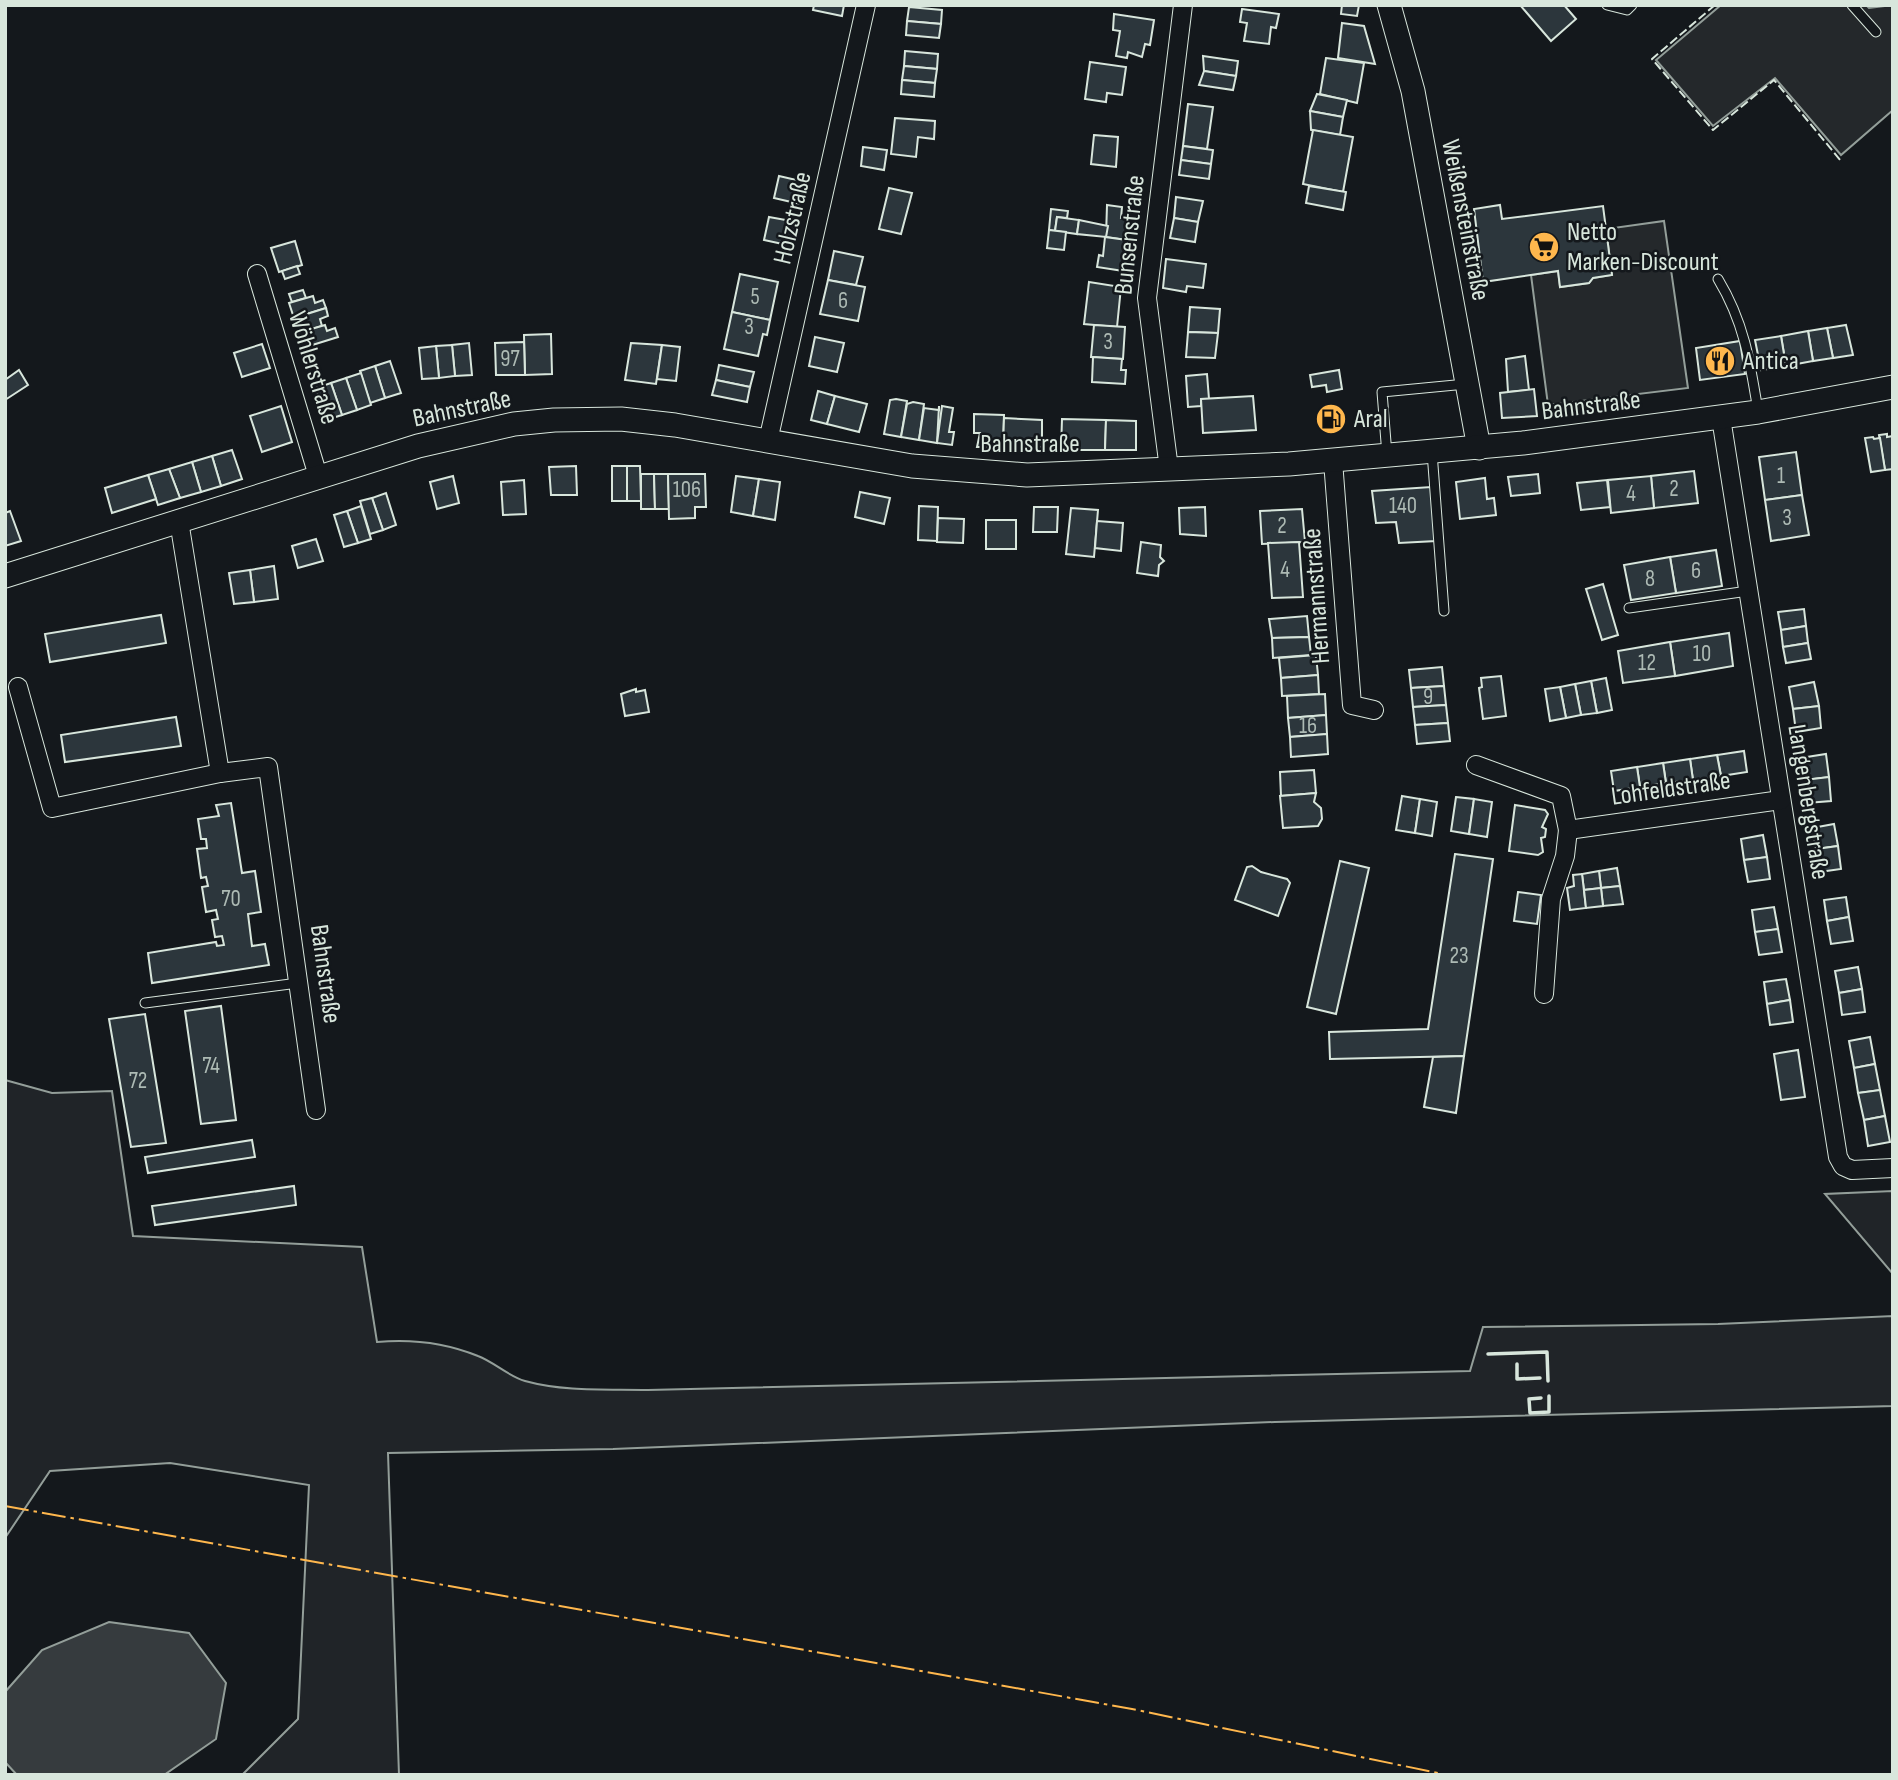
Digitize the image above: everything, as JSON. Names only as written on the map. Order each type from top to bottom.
[{"type":"main road","name":"Weißensteinstraße","points":[[1389,5],[1413,91],[1479,448]]},
{"type":"main road","name":"Bahnstraße","points":[[5,576],[318,476],[462,434],[554,420],[634,421],[875,460],[988,474],[1027,475],[1333,461],[1479,448],[1721,418],[1893,387]]},
{"type":"street","name":"Holzstraße","points":[[768,441],[866,5]]},
{"type":"street","name":"Bunsenstraße","points":[[1169,469],[1147,298],[1183,5]]},
{"type":"street","name":"Wöhlerstraße","points":[[257,274],[318,476]]},
{"type":"street","name":"Langenbergstraße","points":[[1721,418],[1838,1157],[1847,1169],[1893,1168]]},
{"type":"street","name":"Hermannstraße","points":[[1333,461],[1352,705],[1374,710]]},
{"type":"street","points":[[179,521],[220,774]]},
{"type":"street","name":"Bahnstraße","points":[[18,687],[52,808],[268,767],[316,1110]]},
{"type":"street","points":[[1476,765],[1561,796],[1568,830],[1565,856],[1551,899],[1544,994]]},
{"type":"street","name":"Lohfeldstraße","points":[[1568,830],[1781,800]]},
{"type":"lane","points":[[1607,5],[1627,10],[1632,5]]},
{"type":"lane","points":[[1852,5],[1876,32]]},
{"type":"lane","points":[[1718,279],[1736,309],[1746,342],[1758,412]]},
{"type":"lane","points":[[1387,456],[1382,392],[1467,384]]},
{"type":"lane","points":[[1432,452],[1444,611]]},
{"type":"lane","points":[[1629,608],[1748,591]]},
{"type":"lane","points":[[145,1003],[298,983]]},
{"type":"shaded area","points":[[1721,5],[1866,5],[1869,8],[1893,5],[1893,110],[1841,155],[1775,78],[1713,126],[1656,60]]},
{"type":"shaded area","points":[[1664,221],[1688,388],[1548,405],[1531,275],[1558,271],[1560,287],[1589,283],[1593,278],[1612,275],[1606,229]]},
{"type":"shaded area","points":[[5,1080],[52,1093],[112,1091],[133,1236],[362,1247],[377,1342],[415,1342],[453,1348],[484,1359],[519,1379],[540,1385],[648,1390],[1470,1371],[1483,1327],[1718,1324],[1893,1316],[1893,1406],[1275,1422],[613,1449],[388,1453],[399,1775],[242,1775],[298,1719],[309,1485],[170,1463],[50,1471],[5,1538]]},
{"type":"shaded area","points":[[1893,1191],[1893,1274],[1825,1194]]},
{"type":"shaded area","points":[[109,1622],[189,1633],[226,1683],[216,1739],[164,1775],[17,1775],[5,1762],[5,1692],[42,1650]]},
{"type":"building","points":[[814,5],[844,5],[842,16],[813,10]]},
{"type":"building","points":[[1342,5],[1359,5],[1357,16],[1341,14]]},
{"type":"building","points":[[1520,5],[1564,5],[1576,19],[1551,41]]},
{"type":"building","points":[[909,7],[942,10],[941,24],[907,21]]},
{"type":"building","points":[[1242,9],[1279,14],[1276,28],[1271,27],[1269,44],[1244,41],[1247,23],[1240,22]]},
{"type":"building","points":[[1114,14],[1154,20],[1150,45],[1145,44],[1142,57],[1128,52],[1127,58],[1116,56],[1120,31],[1113,30]]},
{"type":"building","points":[[907,21],[941,24],[939,38],[906,35]]},
{"type":"building","points":[[1342,23],[1364,26],[1375,64],[1338,58]]},
{"type":"building","points":[[905,51],[938,54],[937,69],[904,66]]},
{"type":"building","points":[[1203,56],[1238,61],[1236,76],[1204,71]]},
{"type":"building","points":[[1326,58],[1364,63],[1357,103],[1320,94]]},
{"type":"building","points":[[1090,62],[1126,67],[1122,95],[1107,93],[1106,102],[1085,99]]},
{"type":"building","points":[[904,66],[937,69],[935,83],[902,80]]},
{"type":"building","points":[[1204,71],[1236,76],[1233,90],[1199,85]]},
{"type":"building","points":[[902,80],[935,83],[934,97],[901,94]]},
{"type":"building","points":[[1317,94],[1347,100],[1343,117],[1310,111]]},
{"type":"building","points":[[1188,104],[1213,107],[1207,149],[1183,146]]},
{"type":"building","points":[[1310,111],[1343,117],[1340,135],[1311,130]]},
{"type":"building","points":[[895,118],[935,121],[934,139],[918,137],[916,157],[891,154]]},
{"type":"building","points":[[1313,130],[1353,137],[1343,192],[1303,184]]},
{"type":"building","points":[[1094,135],[1118,137],[1116,167],[1091,164]]},
{"type":"building","points":[[1183,146],[1213,150],[1211,164],[1181,160]]},
{"type":"building","points":[[863,147],[887,150],[884,170],[861,166]]},
{"type":"building","points":[[1181,160],[1211,164],[1209,179],[1179,175]]},
{"type":"building","points":[[779,176],[805,182],[800,204],[774,198]]},
{"type":"building","points":[[1309,186],[1346,192],[1343,210],[1306,203]]},
{"type":"building","points":[[889,188],[912,193],[901,234],[879,229]]},
{"type":"building","points":[[1176,197],[1203,201],[1198,222],[1174,218]]},
{"type":"building","points":[[1107,205],[1122,207],[1121,218],[1137,220],[1134,241],[1106,237]]},
{"type":"building","name":"Netto Marken-Discount","points":[[1500,205],[1502,219],[1603,206],[1612,275],[1593,278],[1589,283],[1560,287],[1558,271],[1483,282],[1474,209]]},
{"type":"building","points":[[1051,209],[1068,211],[1067,218],[1057,217],[1055,231],[1049,230]]},
{"type":"building","points":[[769,217],[797,222],[792,246],[764,240]]},
{"type":"building","points":[[1057,217],[1079,220],[1077,234],[1055,231]]},
{"type":"building","points":[[1174,218],[1198,222],[1195,242],[1170,238]]},
{"type":"building","points":[[1079,220],[1108,226],[1106,237],[1077,234]]},
{"type":"building","points":[[1049,230],[1066,232],[1064,250],[1047,248]]},
{"type":"building","points":[[1105,237],[1134,241],[1130,272],[1097,267],[1099,255],[1103,256]]},
{"type":"building","points":[[295,241],[302,265],[279,272],[271,248]]},
{"type":"building","points":[[834,251],[863,257],[856,285],[828,280]]},
{"type":"building","points":[[1166,259],[1206,264],[1203,288],[1187,286],[1186,292],[1163,288]]},
{"type":"building","points":[[297,266],[300,274],[285,279],[282,271]]},
{"type":"building","points":[[740,274],[778,282],[770,320],[732,312]]},
{"type":"building","points":[[828,280],[865,287],[858,321],[820,314]]},
{"type":"building","points":[[1089,282],[1121,287],[1117,327],[1084,324]]},
{"type":"building","points":[[303,290],[306,298],[292,302],[289,294]]},
{"type":"building","points":[[313,296],[315,303],[323,300],[326,308],[294,318],[289,303]]},
{"type":"building","points":[[1190,307],[1220,309],[1218,333],[1188,332]]},
{"type":"building","points":[[326,308],[328,316],[320,319],[322,326],[299,333],[294,318]]},
{"type":"building","points":[[732,312],[770,320],[767,335],[763,334],[758,356],[724,349]]},
{"type":"building","points":[[325,325],[327,331],[335,328],[338,337],[306,347],[301,332]]},
{"type":"building","points":[[1094,325],[1125,327],[1123,359],[1091,357]]},
{"type":"building","points":[[1846,325],[1853,355],[1833,358],[1827,328]]},
{"type":"building","points":[[1827,328],[1833,358],[1813,361],[1808,331]]},
{"type":"building","points":[[1808,331],[1813,361],[1786,366],[1781,336]]},
{"type":"building","points":[[1188,332],[1218,333],[1215,358],[1186,357]]},
{"type":"building","points":[[551,334],[552,374],[525,375],[524,335]]},
{"type":"building","points":[[1781,336],[1786,366],[1761,370],[1755,340]]},
{"type":"building","points":[[815,337],[844,343],[837,372],[809,366]]},
{"type":"building","name":"Antica","points":[[1740,341],[1745,374],[1700,380],[1696,348]]},
{"type":"building","points":[[524,342],[525,375],[496,375],[495,343]]},
{"type":"building","points":[[469,343],[472,375],[455,376],[452,345]]},
{"type":"building","points":[[631,343],[662,345],[656,384],[625,380]]},
{"type":"building","points":[[262,344],[270,368],[242,377],[234,353]]},
{"type":"building","points":[[452,345],[455,376],[439,378],[436,346]]},
{"type":"building","points":[[662,345],[680,347],[676,381],[657,379]]},
{"type":"building","points":[[436,346],[439,378],[422,379],[419,348]]},
{"type":"building","points":[[1525,356],[1529,390],[1508,392],[1506,359]]},
{"type":"building","points":[[1093,357],[1122,359],[1121,370],[1126,370],[1125,384],[1092,382]]},
{"type":"building","points":[[390,361],[401,393],[385,398],[375,366]]},
{"type":"building","points":[[719,365],[754,372],[750,387],[716,380]]},
{"type":"building","points":[[375,366],[385,398],[370,403],[360,371]]},
{"type":"building","points":[[19,370],[28,385],[5,400],[5,380]]},
{"type":"building","points":[[1339,370],[1342,389],[1327,392],[1326,385],[1312,387],[1310,375]]},
{"type":"building","points":[[361,373],[371,405],[357,410],[346,378]]},
{"type":"building","points":[[1207,374],[1209,399],[1201,399],[1201,406],[1188,407],[1186,376]]},
{"type":"building","points":[[346,378],[357,410],[342,415],[331,383]]},
{"type":"building","points":[[716,380],[750,387],[747,402],[712,395]]},
{"type":"building","points":[[331,383],[342,415],[326,420],[316,388]]},
{"type":"building","points":[[1534,389],[1537,416],[1502,418],[1500,393]]},
{"type":"building","points":[[818,391],[835,396],[827,424],[811,420]]},
{"type":"building","points":[[835,396],[867,404],[859,432],[827,424]]},
{"type":"building","points":[[1253,396],[1256,430],[1203,433],[1201,399]]},
{"type":"building","points":[[890,400],[907,401],[901,437],[884,434]]},
{"type":"building","points":[[907,404],[924,404],[919,440],[901,437]]},
{"type":"building","points":[[281,406],[292,442],[262,452],[250,416]]},
{"type":"building","points":[[942,406],[953,408],[949,432],[954,432],[952,445],[937,443]]},
{"type":"building","points":[[924,408],[939,410],[937,443],[919,440]]},
{"type":"building","points":[[974,414],[1004,415],[1003,447],[977,447],[980,433],[974,433]]},
{"type":"building","points":[[1004,418],[1042,420],[1042,447],[1003,447]]},
{"type":"building","points":[[1062,419],[1106,420],[1105,450],[1061,450]]},
{"type":"building","points":[[1106,420],[1136,421],[1136,450],[1105,450]]},
{"type":"building","points":[[1887,434],[1887,437],[1893,436],[1893,469],[1885,470],[1879,435]]},
{"type":"building","points":[[1865,438],[1880,438],[1885,470],[1871,472]]},
{"type":"building","points":[[232,450],[242,479],[221,486],[212,456]]},
{"type":"building","points":[[1796,452],[1802,495],[1765,500],[1759,457]]},
{"type":"building","points":[[212,456],[221,486],[201,492],[192,462]]},
{"type":"building","points":[[192,462],[201,492],[180,498],[169,469]]},
{"type":"building","points":[[576,466],[577,495],[551,495],[549,467]]},
{"type":"building","points":[[612,466],[627,466],[627,501],[612,501]]},
{"type":"building","points":[[627,466],[640,466],[641,501],[627,501]]},
{"type":"building","points":[[169,469],[180,498],[158,505],[148,475]]},
{"type":"building","points":[[1694,471],[1698,503],[1654,508],[1651,476]]},
{"type":"building","points":[[641,474],[654,474],[655,509],[641,509]]},
{"type":"building","points":[[654,474],[668,474],[669,509],[655,509]]},
{"type":"building","points":[[668,474],[705,474],[706,507],[695,507],[695,518],[669,519]]},
{"type":"building","points":[[1538,474],[1540,493],[1511,496],[1508,477]]},
{"type":"building","points":[[148,475],[156,499],[112,513],[105,488]]},
{"type":"building","points":[[453,476],[459,503],[437,509],[430,482]]},
{"type":"building","points":[[736,476],[759,479],[753,516],[731,512]]},
{"type":"building","points":[[1651,476],[1654,508],[1611,513],[1608,480]]},
{"type":"building","points":[[1485,478],[1487,499],[1494,498],[1496,515],[1460,519],[1456,482]]},
{"type":"building","points":[[759,479],[780,482],[775,520],[753,516]]},
{"type":"building","points":[[524,480],[526,514],[503,515],[501,482]]},
{"type":"building","points":[[1607,480],[1610,507],[1581,510],[1577,483]]},
{"type":"building","points":[[1431,487],[1436,541],[1399,543],[1396,522],[1376,523],[1372,491]]},
{"type":"building","points":[[860,492],[890,498],[884,524],[855,517]]},
{"type":"building","points":[[386,493],[396,525],[383,530],[372,498]]},
{"type":"building","points":[[1802,495],[1809,535],[1771,541],[1765,500]]},
{"type":"building","points":[[372,498],[383,530],[370,534],[360,501]]},
{"type":"building","points":[[361,506],[371,539],[358,543],[347,511]]},
{"type":"building","points":[[919,506],[938,507],[937,541],[918,540]]},
{"type":"building","points":[[1034,507],[1058,507],[1057,532],[1033,532]]},
{"type":"building","points":[[1205,507],[1206,536],[1180,534],[1179,508]]},
{"type":"building","points":[[1071,508],[1098,510],[1094,557],[1066,554]]},
{"type":"building","points":[[1302,509],[1305,542],[1262,544],[1260,511]]},
{"type":"building","points":[[10,511],[21,541],[5,546],[5,513]]},
{"type":"building","points":[[347,511],[358,543],[344,547],[334,515]]},
{"type":"building","points":[[938,518],[964,519],[963,543],[937,542]]},
{"type":"building","points":[[986,520],[1016,520],[1016,549],[986,549]]},
{"type":"building","points":[[1097,521],[1123,523],[1121,551],[1095,548]]},
{"type":"building","points":[[316,539],[323,561],[298,568],[292,546]]},
{"type":"building","points":[[1141,542],[1161,545],[1160,557],[1164,561],[1159,565],[1158,576],[1137,573]]},
{"type":"building","points":[[1299,542],[1303,597],[1272,598],[1268,543]]},
{"type":"building","points":[[1716,550],[1722,586],[1676,593],[1670,557]]},
{"type":"building","points":[[1670,557],[1676,593],[1631,600],[1624,565]]},
{"type":"building","points":[[274,566],[278,599],[254,602],[250,570]]},
{"type":"building","points":[[250,570],[254,602],[234,604],[229,573]]},
{"type":"building","points":[[1603,584],[1618,635],[1602,640],[1586,589]]},
{"type":"building","points":[[1804,609],[1806,626],[1781,630],[1778,612]]},
{"type":"building","points":[[161,615],[166,643],[50,662],[45,634]]},
{"type":"building","points":[[1307,616],[1309,637],[1272,638],[1269,619]]},
{"type":"building","points":[[1806,626],[1808,643],[1783,647],[1781,630]]},
{"type":"building","points":[[1729,633],[1733,666],[1675,676],[1670,642]]},
{"type":"building","points":[[1309,637],[1311,655],[1273,658],[1272,638]]},
{"type":"building","points":[[1670,642],[1675,676],[1623,683],[1618,651]]},
{"type":"building","points":[[1808,643],[1811,659],[1786,663],[1783,647]]},
{"type":"building","points":[[1316,655],[1318,675],[1281,678],[1279,658]]},
{"type":"building","points":[[1442,667],[1444,686],[1411,688],[1409,670]]},
{"type":"building","points":[[1318,675],[1319,694],[1282,696],[1281,678]]},
{"type":"building","points":[[1501,676],[1506,716],[1483,719],[1479,688],[1482,687],[1481,678]]},
{"type":"building","points":[[1606,678],[1612,710],[1597,713],[1591,681]]},
{"type":"building","points":[[1591,681],[1597,713],[1581,715],[1575,684]]},
{"type":"building","points":[[1814,682],[1819,706],[1793,709],[1789,687]]},
{"type":"building","points":[[1575,684],[1581,715],[1566,718],[1560,687]]},
{"type":"building","points":[[1444,686],[1446,705],[1413,707],[1411,688]]},
{"type":"building","points":[[1560,687],[1566,718],[1550,721],[1545,689]]},
{"type":"building","points":[[636,689],[636,692],[645,690],[649,712],[625,716],[621,694]]},
{"type":"building","points":[[1325,694],[1326,715],[1288,718],[1287,696]]},
{"type":"building","points":[[1446,705],[1448,723],[1415,725],[1413,707]]},
{"type":"building","points":[[1819,706],[1821,728],[1796,732],[1793,709]]},
{"type":"building","points":[[1326,715],[1327,734],[1290,737],[1288,718]]},
{"type":"building","points":[[176,717],[181,746],[65,762],[61,735]]},
{"type":"building","points":[[1448,723],[1450,741],[1417,744],[1415,725]]},
{"type":"building","points":[[1327,734],[1328,754],[1291,757],[1290,737]]},
{"type":"building","points":[[1744,751],[1747,772],[1721,776],[1717,755]]},
{"type":"building","points":[[1826,754],[1829,777],[1804,780],[1800,758]]},
{"type":"building","points":[[1717,755],[1721,776],[1693,780],[1690,759]]},
{"type":"building","points":[[1690,759],[1693,780],[1666,783],[1663,763]]},
{"type":"building","points":[[1663,763],[1666,783],[1640,787],[1637,767]]},
{"type":"building","points":[[1637,767],[1640,787],[1614,791],[1611,771]]},
{"type":"building","points":[[1314,770],[1316,793],[1281,796],[1280,772]]},
{"type":"building","points":[[1829,777],[1831,801],[1807,803],[1804,780]]},
{"type":"building","points":[[1316,793],[1314,802],[1321,808],[1322,819],[1318,826],[1283,828],[1280,796]]},
{"type":"building","points":[[1402,796],[1420,799],[1415,833],[1396,830]]},
{"type":"building","points":[[1456,797],[1474,799],[1469,834],[1451,831]]},
{"type":"building","points":[[1420,799],[1437,802],[1432,836],[1415,833]]},
{"type":"building","points":[[1474,799],[1492,802],[1487,837],[1469,834]]},
{"type":"building","points":[[231,803],[242,873],[255,871],[261,912],[248,914],[252,946],[265,944],[269,965],[152,983],[148,953],[216,942],[217,946],[224,945],[222,936],[215,937],[212,920],[218,919],[216,910],[206,912],[202,887],[208,886],[206,877],[201,878],[197,849],[207,848],[206,839],[201,839],[198,819],[219,816],[216,805]]},
{"type":"building","points":[[1515,805],[1545,810],[1548,814],[1542,827],[1546,829],[1545,837],[1541,838],[1543,852],[1538,855],[1509,851]]},
{"type":"building","points":[[1834,824],[1838,846],[1816,849],[1812,828]]},
{"type":"building","points":[[1763,835],[1767,857],[1744,860],[1741,839]]},
{"type":"building","points":[[1838,846],[1841,869],[1819,872],[1816,849]]},
{"type":"building","points":[[1455,854],[1493,859],[1464,1056],[1330,1059],[1329,1032],[1428,1029]]},
{"type":"building","points":[[1767,857],[1770,879],[1748,882],[1744,860]]},
{"type":"building","points":[[1340,861],[1369,868],[1336,1014],[1307,1007]]},
{"type":"building","points":[[1252,866],[1261,872],[1287,879],[1290,883],[1278,916],[1235,900],[1247,867]]},
{"type":"building","points":[[1617,868],[1620,886],[1601,888],[1599,871]]},
{"type":"building","points":[[1599,871],[1601,888],[1584,890],[1582,874]]},
{"type":"building","points":[[1582,874],[1586,908],[1570,910],[1567,888],[1574,886],[1573,875]]},
{"type":"building","points":[[1620,886],[1623,904],[1603,906],[1601,888]]},
{"type":"building","points":[[1601,888],[1603,906],[1586,908],[1584,890]]},
{"type":"building","points":[[1518,892],[1541,895],[1537,924],[1514,921]]},
{"type":"building","points":[[1846,897],[1849,917],[1827,921],[1824,900]]},
{"type":"building","points":[[1774,907],[1778,929],[1755,932],[1752,910]]},
{"type":"building","points":[[1849,917],[1853,941],[1831,944],[1827,921]]},
{"type":"building","points":[[1778,929],[1782,952],[1759,955],[1755,932]]},
{"type":"building","points":[[1858,967],[1862,989],[1839,993],[1835,971]]},
{"type":"building","points":[[1786,979],[1790,1000],[1767,1004],[1764,982]]},
{"type":"building","points":[[1862,989],[1865,1012],[1842,1015],[1839,993]]},
{"type":"building","points":[[1790,1000],[1793,1022],[1770,1025],[1767,1004]]},
{"type":"building","points":[[221,1006],[236,1120],[201,1124],[185,1011]]},
{"type":"building","points":[[145,1014],[166,1143],[131,1147],[109,1019]]},
{"type":"building","points":[[1870,1037],[1875,1064],[1854,1068],[1849,1041]]},
{"type":"building","points":[[1798,1050],[1805,1097],[1781,1100],[1774,1054]]},
{"type":"building","points":[[1464,1056],[1456,1113],[1424,1107],[1433,1057]]},
{"type":"building","points":[[1875,1064],[1880,1090],[1858,1093],[1854,1068]]},
{"type":"building","points":[[1880,1090],[1885,1116],[1864,1120],[1858,1093]]},
{"type":"building","points":[[1885,1116],[1890,1142],[1868,1146],[1864,1120]]},
{"type":"building","points":[[252,1140],[255,1157],[148,1173],[145,1157]]},
{"type":"building","points":[[294,1186],[296,1205],[155,1225],[152,1206]]},
{"type":"fence","points":[[1715,5],[1652,59],[1713,130],[1774,80],[1841,161]]},
{"type":"wall","points":[[1488,1354],[1547,1352],[1548,1381]]},
{"type":"wall","points":[[1517,1364],[1517,1379],[1540,1378]]},
{"type":"wall","points":[[1541,1398],[1529,1399],[1530,1413],[1549,1412],[1549,1396]]},
{"type":"power","points":[[5,1506],[1132,1709],[1447,1775]]},
{"type":"place","name":"Netto Marken-Discount","points":[[1544,247]]},
{"type":"place","name":"Antica","points":[[1720,361]]},
{"type":"place","name":"Aral","points":[[1331,419]]}]
